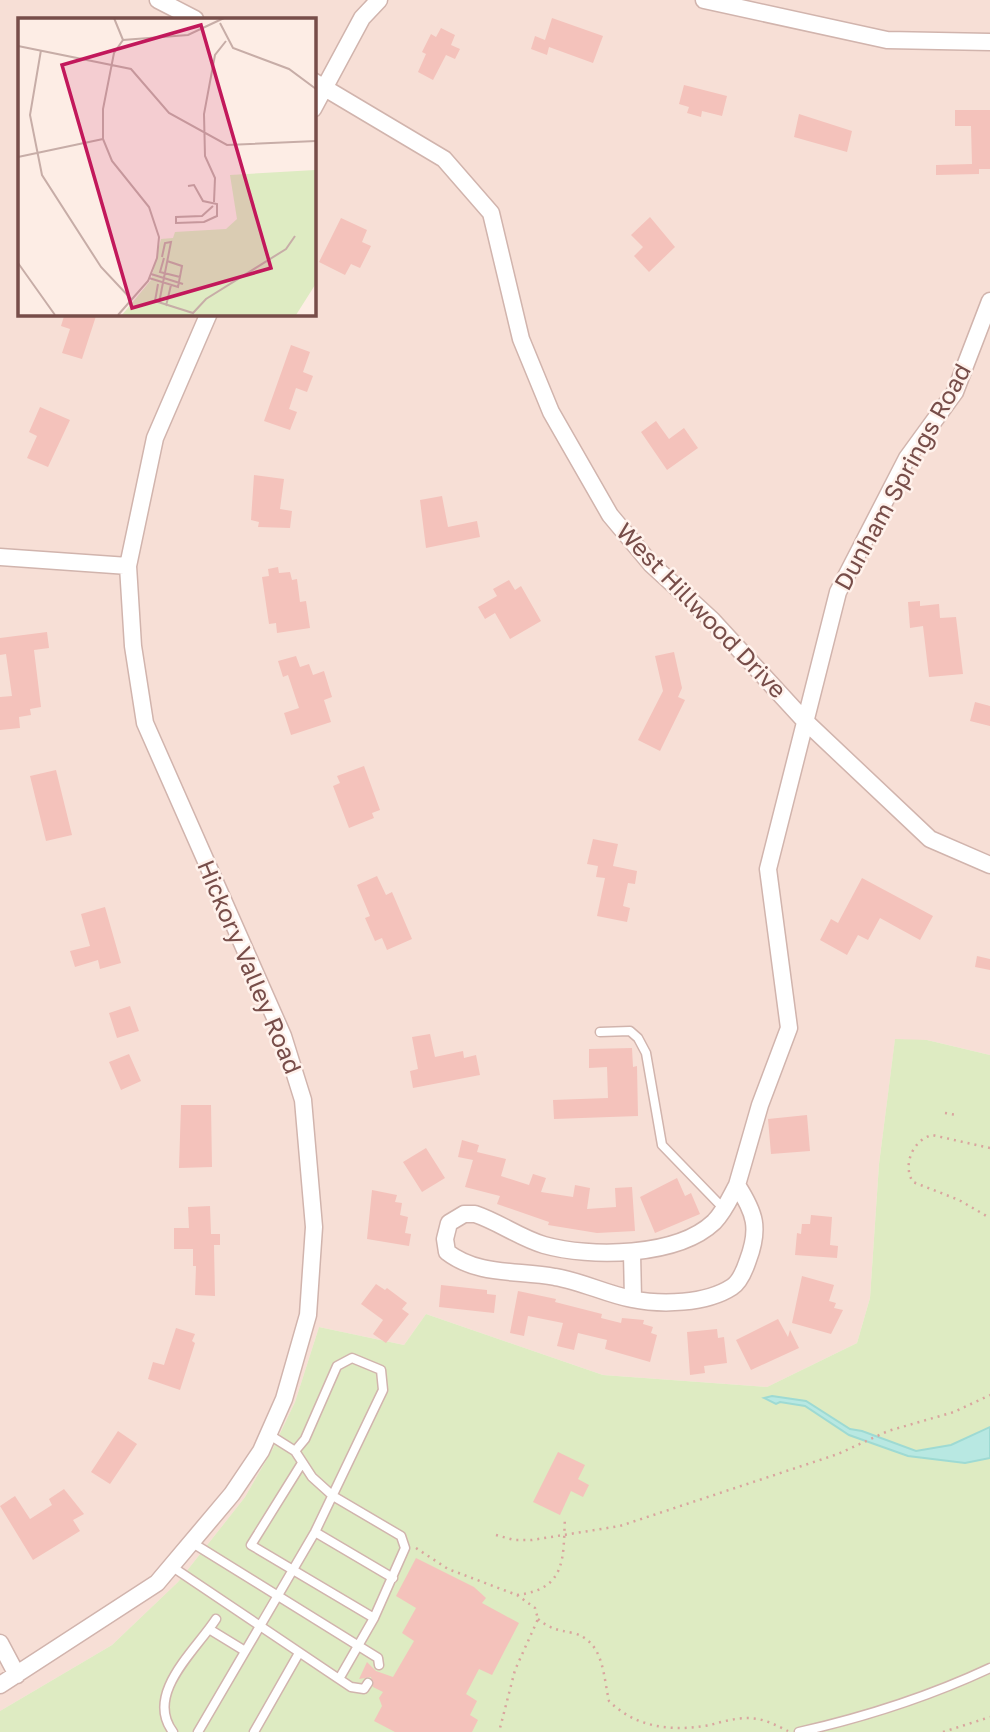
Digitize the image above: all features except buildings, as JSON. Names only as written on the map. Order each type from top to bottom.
[{"type":"street","points":[[158,0],[193,18]]},
{"type":"street","points":[[319,84],[362,18],[379,0]]},
{"type":"street","points":[[704,0],[887,40],[990,42]]},
{"type":"street","name":"West Hillwood Drive","points":[[319,84],[444,159],[491,213],[521,339],[551,412],[610,515],[651,564],[712,620],[804,719],[930,839],[990,865]]},
{"type":"street","name":"Dunham Springs Road","points":[[633,1299],[559,1277],[480,1269],[447,1252],[445,1239],[449,1223],[464,1214],[475,1214],[543,1244],[586,1253],[632,1253],[696,1235],[724,1209],[737,1185],[760,1105],[789,1028],[768,869],[838,592],[907,458],[955,392],[990,301]]},
{"type":"street","name":"Hickory Valley Road","points":[[0,1685],[157,1583],[232,1494],[268,1434],[284,1399],[309,1315],[314,1227],[303,1100],[283,1036],[145,723],[133,646],[128,566],[155,438],[208,315]]},
{"type":"street","points":[[0,557],[128,566]]},
{"type":"street","points":[[632,1253],[633,1299],[685,1301],[734,1286],[756,1239],[752,1208],[737,1185]]},
{"type":"street","points":[[0,1643],[17,1675]]},
{"type":"lane","points":[[600,1032],[629,1031],[638,1038],[646,1052],[662,1145],[724,1209]]},
{"type":"lane","points":[[198,1732],[315,1532],[383,1390],[381,1370],[352,1358],[338,1366],[305,1439],[296,1451]]},
{"type":"lane","points":[[268,1434],[296,1451],[302,1463],[332,1496],[401,1536],[405,1548],[373,1618],[339,1679]]},
{"type":"lane","points":[[302,1463],[251,1545],[373,1618]]},
{"type":"lane","points":[[315,1532],[393,1578]]},
{"type":"lane","points":[[191,1542],[378,1658],[379,1665]]},
{"type":"lane","points":[[171,1566],[339,1679],[359,1689],[364,1689],[368,1683]]},
{"type":"lane","points":[[173,1732],[167,1724],[164,1706],[167,1688],[216,1619]]},
{"type":"lane","points":[[209,1629],[245,1651]]},
{"type":"lane","points":[[254,1732],[299,1653]]},
{"type":"lane","points":[[799,1732],[857,1718],[934,1694],[990,1668]]},
{"type":"path","points":[[945,1113],[957,1115]]},
{"type":"path","points":[[990,1148],[932,1135],[925,1136],[913,1150],[908,1166],[913,1182],[959,1200],[990,1218]]},
{"type":"path","points":[[496,1535],[514,1540],[532,1540],[621,1526],[954,1412],[990,1395]]},
{"type":"path","points":[[517,1595],[540,1591],[553,1581],[563,1556],[565,1517]]},
{"type":"path","points":[[401,1536],[448,1569],[517,1595],[535,1608],[538,1619],[515,1670],[499,1732]]},
{"type":"path","points":[[538,1619],[554,1630],[580,1636],[593,1644],[601,1659],[609,1701],[630,1717],[664,1728],[681,1729],[730,1720],[756,1719],[790,1732]]},
{"type":"path","points":[[943,1732],[990,1717]]},
{"type":"shaded area","points":[[0,0],[990,0],[990,1055],[927,1040],[895,1040],[879,1164],[870,1298],[857,1343],[767,1387],[603,1375],[426,1314],[404,1345],[319,1327],[295,1402],[245,1497],[178,1582],[112,1645],[0,1711]]},
{"type":"green space","points":[[895,1039],[927,1040],[990,1055],[990,1732],[0,1732],[0,1711],[112,1645],[178,1582],[245,1497],[295,1402],[319,1327],[404,1345],[426,1314],[603,1375],[767,1387],[857,1343],[870,1298],[879,1164]]},
{"type":"water","points":[[772,1396],[806,1401],[850,1429],[916,1451],[951,1445],[990,1427],[990,1458],[965,1463],[908,1456],[849,1435],[805,1406],[780,1402],[776,1404],[764,1398]]}]
